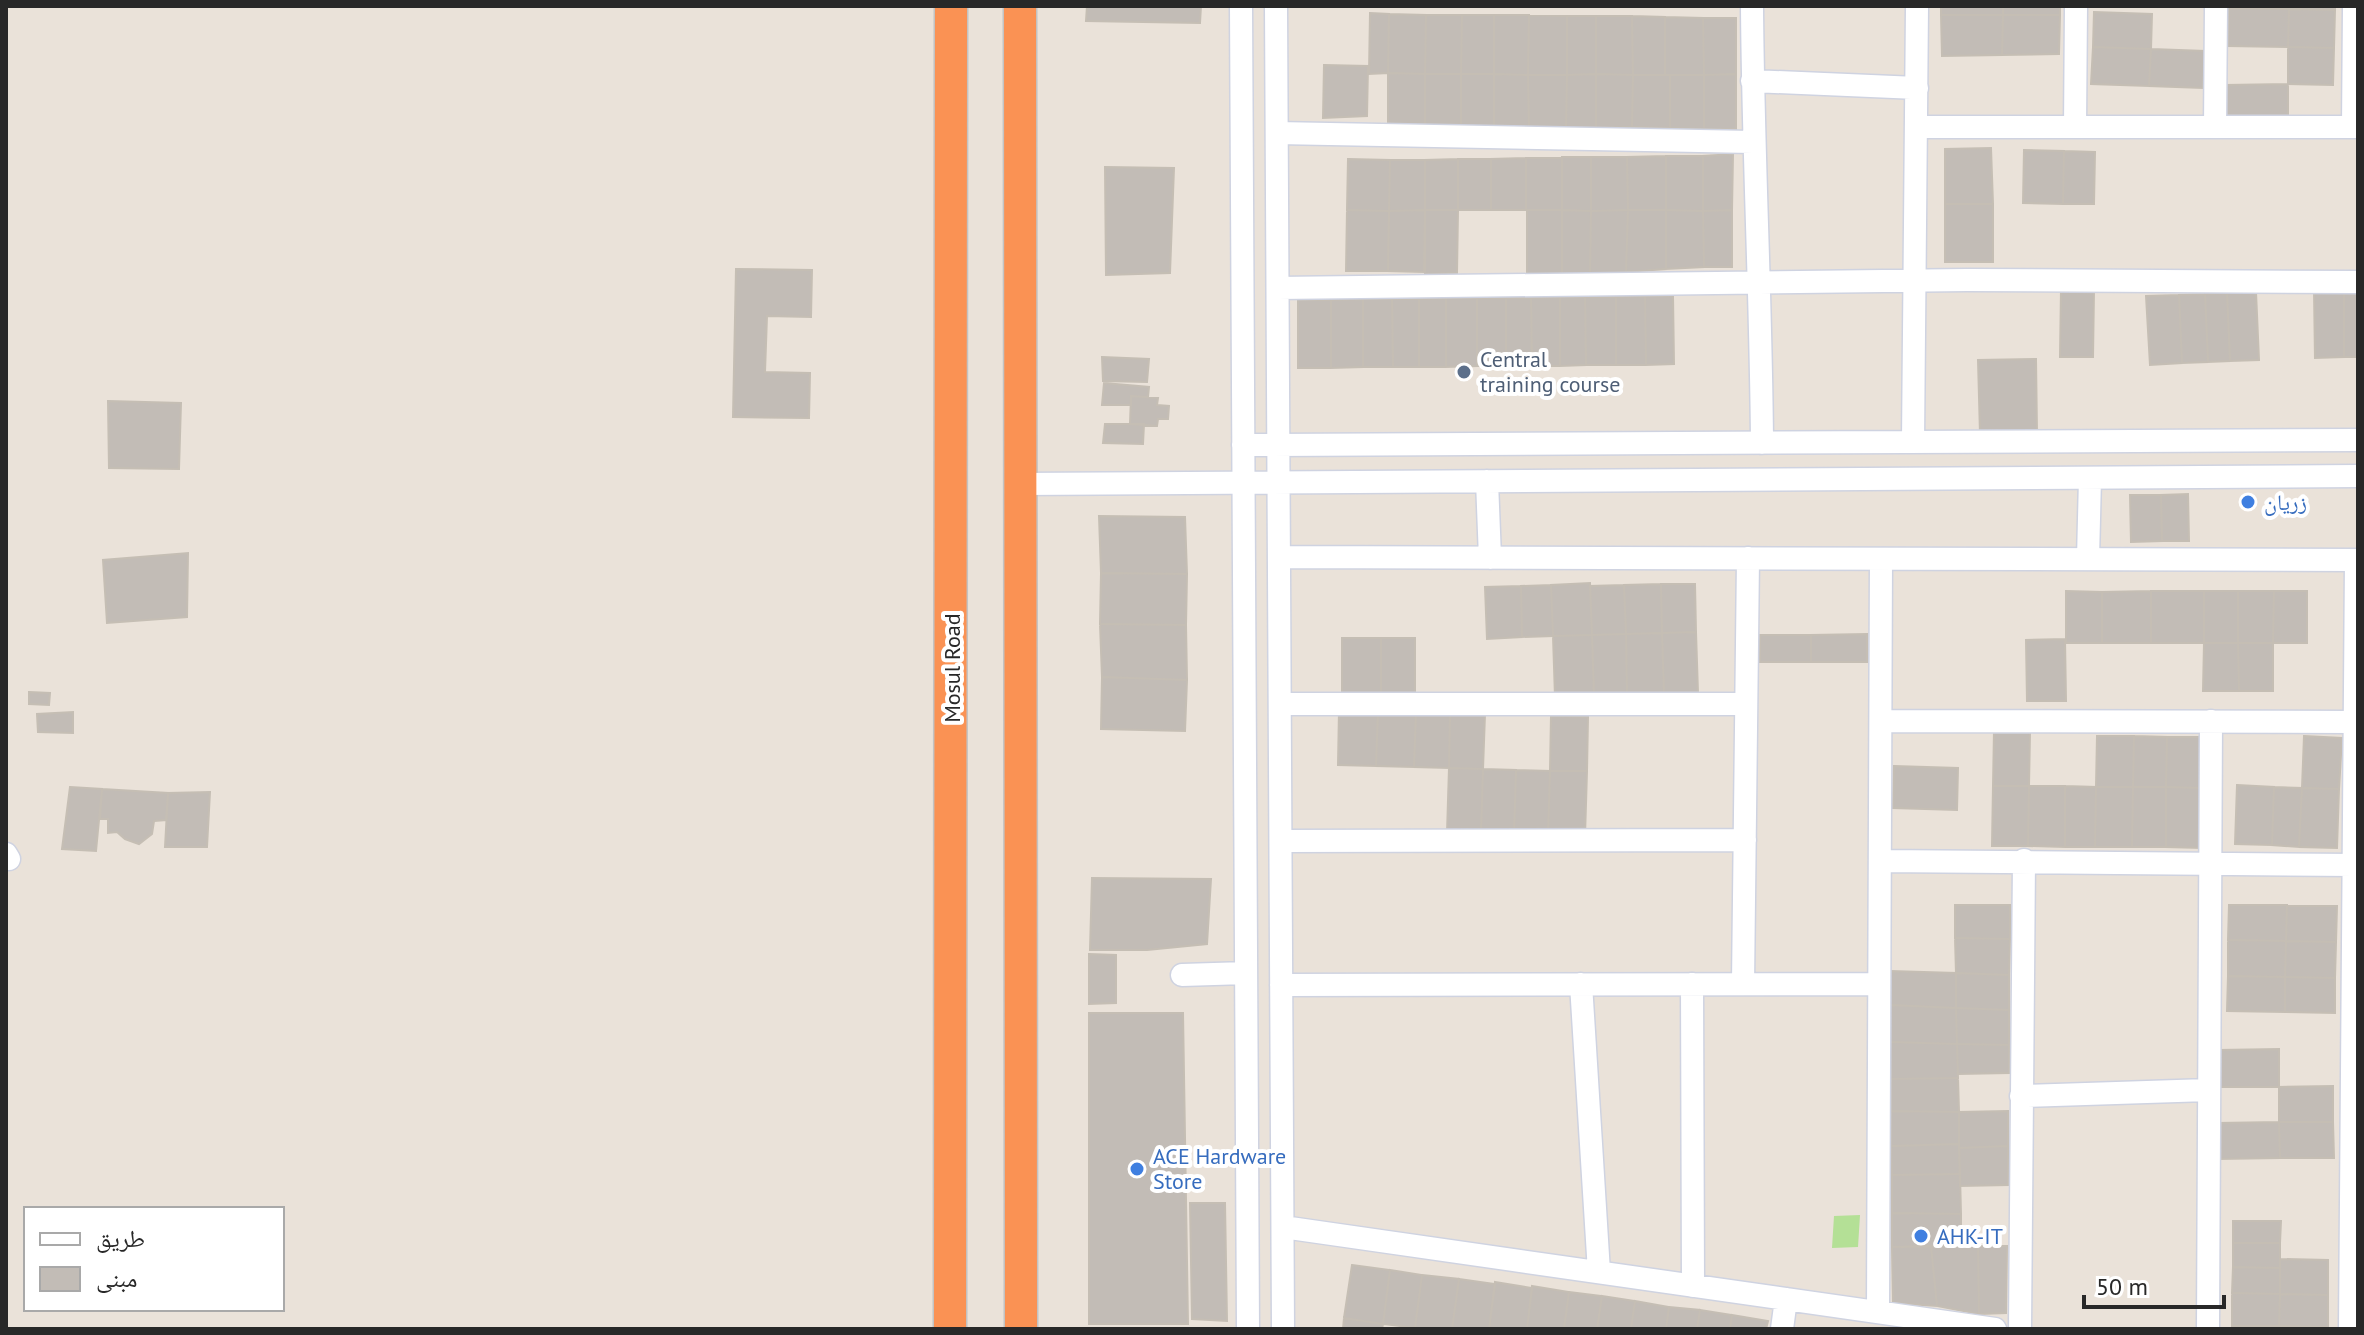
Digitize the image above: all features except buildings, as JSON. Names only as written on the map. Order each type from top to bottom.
[{"type":"highway","points":[[1020,6],[1021,1329]]},
{"type":"highway","name":"Mosul Road","points":[[948,13],[950,1329]]},
{"type":"street","points":[[1241,6],[1248,1329]]},
{"type":"street","points":[[1276,6],[1283,1329]]},
{"type":"street","points":[[1752,6],[1753,142],[1761,283],[1762,443]]},
{"type":"street","points":[[1913,442],[1917,6]]},
{"type":"street","points":[[2075,127],[2076,6]]},
{"type":"street","points":[[2215,127],[2216,6]]},
{"type":"street","points":[[1916,127],[2355,127],[2354,6]]},
{"type":"street","points":[[1752,81],[1917,88]]},
{"type":"street","points":[[1277,133],[1753,142]]},
{"type":"street","points":[[1278,288],[1914,280],[2358,282]]},
{"type":"street","points":[[1243,445],[2358,440]]},
{"type":"street","points":[[2050,441],[2050,478]]},
{"type":"street","points":[[1020,484],[2358,476]]},
{"type":"street","points":[[2088,559],[2090,478]]},
{"type":"street","points":[[1487,481],[1490,558]]},
{"type":"street","points":[[1279,557],[2357,560],[2350,1329]]},
{"type":"street","points":[[1743,984],[1748,558]]},
{"type":"street","points":[[1878,1312],[1881,559]]},
{"type":"street","points":[[1280,704],[1746,704]]},
{"type":"street","points":[[1881,721],[2355,722]]},
{"type":"street","points":[[2208,1329],[2211,721]]},
{"type":"street","points":[[1281,841],[1745,840]]},
{"type":"street","points":[[2020,1329],[2024,860]]},
{"type":"street","points":[[1880,861],[2354,865]]},
{"type":"street","points":[[1246,906],[1281,904]]},
{"type":"street","points":[[1182,975],[1246,973]]},
{"type":"street","points":[[1581,984],[1599,1272]]},
{"type":"street","points":[[1692,984],[1693,1286]]},
{"type":"street","points":[[1281,985],[1879,984]]},
{"type":"street","points":[[2021,1096],[2208,1090]]},
{"type":"street","points":[[1283,1227],[1995,1329]]},
{"type":"street","points":[[1782,1329],[1786,1299]]},
{"type":"green space","points":[[1860,1215],[1858,1247],[1832,1248],[1834,1216]]},
{"type":"place","name":"Central training course","points":[[1464,372]]},
{"type":"place","name":"زریان","points":[[2248,502]]},
{"type":"place","name":"ACE Hardware Store","points":[[1137,1169]]},
{"type":"place","name":"AHK-IT","points":[[1921,1236]]}]
